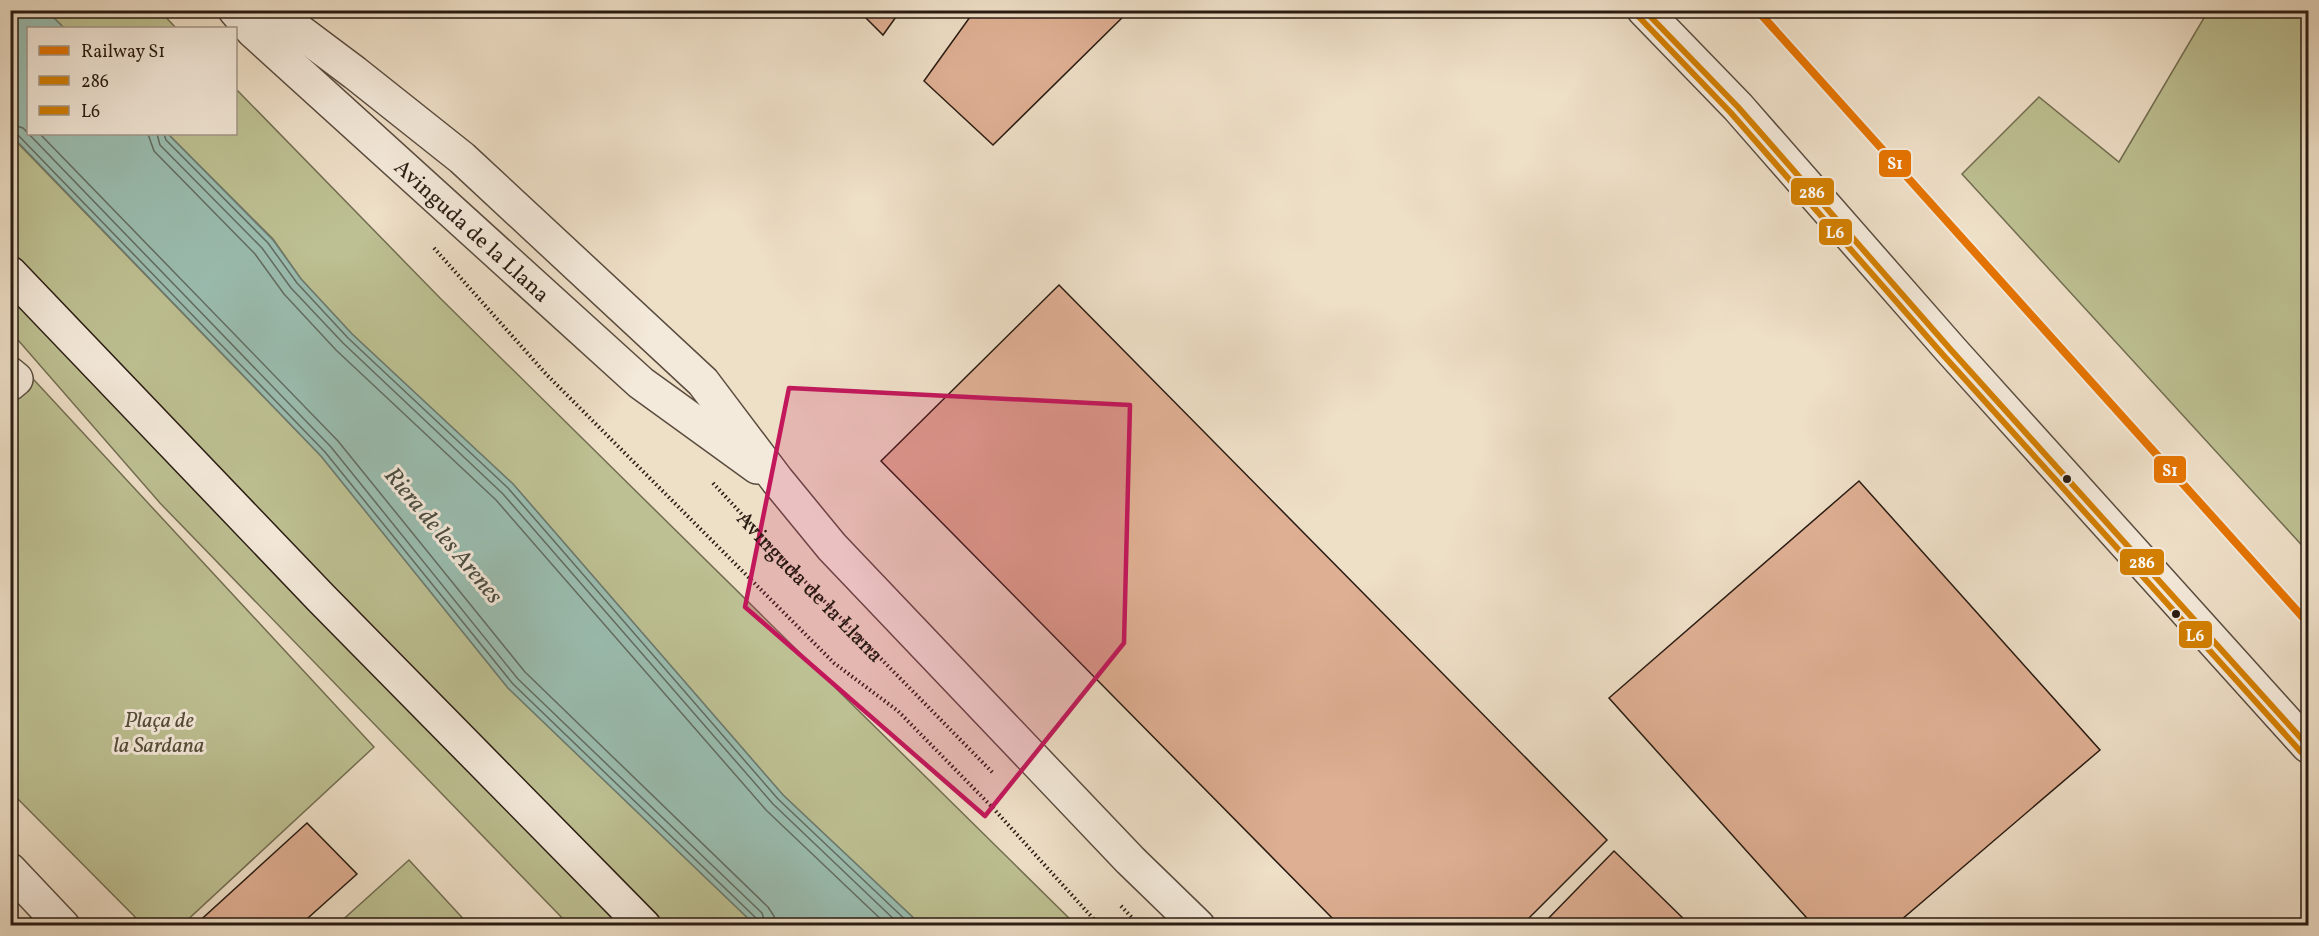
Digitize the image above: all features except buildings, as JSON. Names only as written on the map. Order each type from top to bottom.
[{"type":"street","name":"Avinguda de la Llana","points":[[235,10],[253,31],[641,383],[717,441],[777,480]]},
{"type":"street","name":"Avinguda de la Llana","points":[[271,10],[355,72],[462,158],[704,382],[777,480],[840,555],[1130,860],[1198,926]]},
{"type":"street","points":[[1644,10],[1738,107],[1951,350],[2308,746]]},
{"type":"street","points":[[10,273],[298,574],[644,926]]},
{"type":"street","points":[[10,870],[63,926]]},
{"type":"path","name":"Avinguda de la Llana","points":[[470,279],[460,276],[546,374],[834,663],[898,711],[1101,926]]},
{"type":"path","name":"Avinguda de la Llana","points":[[708,477],[833,611],[996,776]]},
{"type":"path","points":[[1116,901],[1140,926]]},
{"type":"highlighted area","points":[[789,388],[1130,405],[1124,643],[985,816],[745,607]]},
{"type":"green space","points":[[47,11],[160,11],[175,27],[63,27]]},
{"type":"green space","points":[[2208,11],[2308,11],[2308,552],[1962,174],[2039,97],[2119,162]]},
{"type":"green space","points":[[237,90],[440,298],[1076,925],[921,925],[783,795],[513,484],[352,334],[301,279],[273,239],[169,135],[237,135]]},
{"type":"green space","points":[[10,135],[321,456],[508,688],[755,925],[569,925],[160,503],[11,332]]},
{"type":"green space","name":"Plaça de la Sardana","points":[[10,354],[374,747],[182,925],[143,925],[11,792]]},
{"type":"green space","points":[[409,860],[469,925],[337,925]]},
{"type":"water","name":"Riera de les Arenes","points":[[11,10],[47,11],[63,27],[27,27],[27,135],[169,135],[273,240],[301,279],[352,334],[513,484],[783,795],[921,925],[755,925],[508,688],[321,456],[11,135]]},
{"type":"rail line","name":"S1","points":[[1757,10],[2308,623]]},
{"type":"transit line","name":"286","points":[[1644,10],[1738,107],[1951,350],[2308,746]]},
{"type":"transit line","name":"L6","points":[[1638,16],[1731,113],[1944,356],[2301,752]]}]
